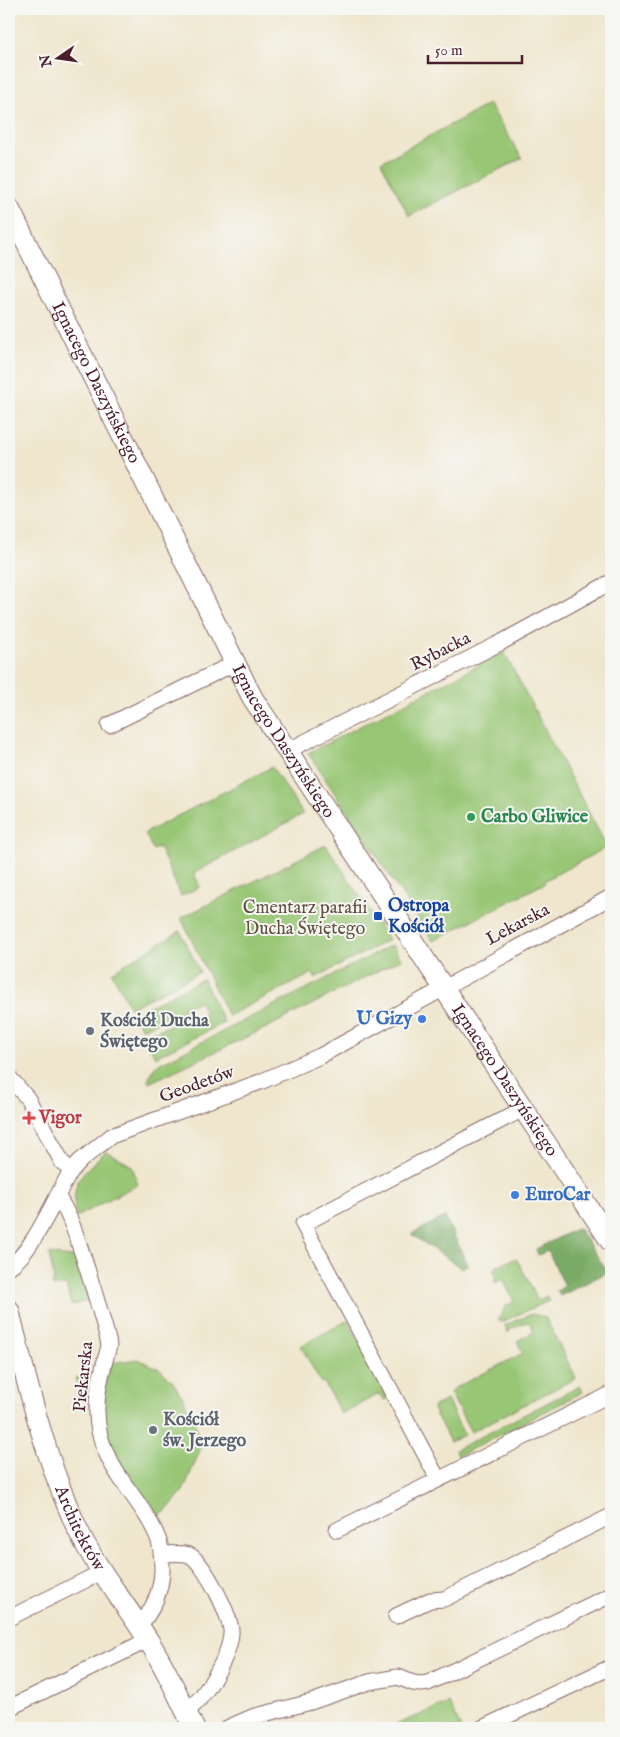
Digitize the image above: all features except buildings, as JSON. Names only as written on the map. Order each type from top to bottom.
[{"type":"main road","name":"Ignacego Daszyńskiego","points":[[9,208],[252,697],[611,1242]]},
{"type":"main road","name":"Architektów","points":[[9,1310],[30,1394],[53,1470],[77,1528],[102,1572],[144,1633],[162,1664],[190,1724]]},
{"type":"street","name":"Rybacka","points":[[287,752],[610,586]]},
{"type":"street","points":[[109,725],[235,663]]},
{"type":"street","name":"Lekarska","points":[[443,988],[611,897]]},
{"type":"street","name":"Geodetów","points":[[9,1267],[29,1246],[71,1171],[80,1161],[111,1136],[289,1070],[381,1024],[443,988]]},
{"type":"street","points":[[9,1077],[28,1099],[62,1162],[71,1171]]},
{"type":"street","points":[[438,1479],[302,1224],[524,1109]]},
{"type":"street","name":"Piekarska","points":[[58,1196],[68,1214],[77,1237],[97,1298],[108,1340],[109,1346],[97,1396],[97,1417],[100,1436],[118,1476],[153,1528],[160,1543],[162,1554],[161,1583],[159,1594],[151,1610],[144,1633]]},
{"type":"street","points":[[337,1530],[611,1394]]},
{"type":"street","points":[[396,1616],[430,1600],[444,1599],[611,1516]]},
{"type":"street","points":[[162,1554],[187,1554],[200,1565],[219,1597],[232,1632],[229,1646],[218,1670],[200,1700],[190,1724]]},
{"type":"street","points":[[9,1618],[102,1572]]},
{"type":"street","points":[[227,1728],[252,1717],[311,1702],[375,1680],[398,1677],[413,1683],[428,1683],[611,1595]]},
{"type":"street","points":[[9,1708],[144,1633]]},
{"type":"street","points":[[482,1728],[611,1667]]},
{"type":"green space","points":[[489,104],[522,158],[409,216],[381,162]]},
{"type":"green space","name":"Carbo Gliwice","points":[[504,652],[607,847],[544,881],[545,883],[433,941],[308,753]]},
{"type":"green space","points":[[272,767],[303,814],[194,873],[200,887],[181,896],[159,847],[153,850],[145,833]]},
{"type":"green space","name":"Cmentarz parafii Ducha Świętego","points":[[326,845],[389,940],[315,978],[313,973],[228,1016],[181,918]]},
{"type":"green space","points":[[180,931],[200,972],[130,1008],[112,972]]},
{"type":"green space","points":[[392,945],[401,959],[268,1027],[149,1083],[148,1080],[155,1066]]},
{"type":"green space","points":[[203,979],[224,1023],[155,1057],[144,1036],[187,1018],[189,1021],[205,1014],[200,1001],[183,1008],[184,1011],[142,1029],[134,1014]]},
{"type":"green space","points":[[106,1151],[132,1166],[138,1184],[76,1217],[75,1194],[79,1179]]},
{"type":"green space","points":[[445,1217],[468,1265],[461,1268],[411,1234]]},
{"type":"green space","points":[[578,1228],[608,1272],[560,1296],[557,1291],[565,1286],[548,1251],[538,1255],[536,1249]]},
{"type":"green space","points":[[49,1254],[78,1258],[92,1300],[71,1305],[66,1285],[53,1287],[52,1283],[54,1280]]},
{"type":"green space","points":[[514,1259],[520,1265],[538,1300],[547,1296],[549,1301],[501,1322],[498,1320],[506,1306],[514,1302],[503,1279],[495,1283],[494,1270],[496,1266]]},
{"type":"green space","points":[[532,1314],[545,1317],[576,1378],[471,1432],[450,1393],[453,1389],[523,1353],[517,1341],[534,1332],[530,1323],[526,1322],[510,1330],[508,1333],[505,1325]]},
{"type":"green space","points":[[348,1320],[388,1398],[384,1400],[379,1394],[341,1414],[324,1382],[321,1383],[301,1346]]},
{"type":"green space","points":[[138,1359],[160,1369],[173,1382],[194,1420],[201,1448],[183,1491],[166,1511],[158,1516],[153,1516],[106,1442],[100,1396],[111,1363]]},
{"type":"green space","points":[[88,1375],[92,1390],[91,1408],[88,1397],[81,1399],[76,1378]]},
{"type":"green space","points":[[580,1386],[583,1392],[458,1456],[455,1450]]},
{"type":"green space","points":[[447,1400],[464,1435],[450,1442],[433,1409],[434,1406]]},
{"type":"green space","points":[[449,1703],[461,1728],[388,1728]]},
{"type":"place","name":"Carbo Gliwice","points":[[471,817]]},
{"type":"place","name":"Ostropa Kościół","points":[[378,916]]},
{"type":"place","name":"U Gizy","points":[[422,1019]]},
{"type":"place","name":"Kościół Ducha Świętego","points":[[90,1031]]},
{"type":"place","name":"Vigor","points":[[29,1118]]},
{"type":"place","name":"EuroCar","points":[[515,1195]]},
{"type":"place","name":"Kościół św. Jerzego","points":[[153,1430]]}]
